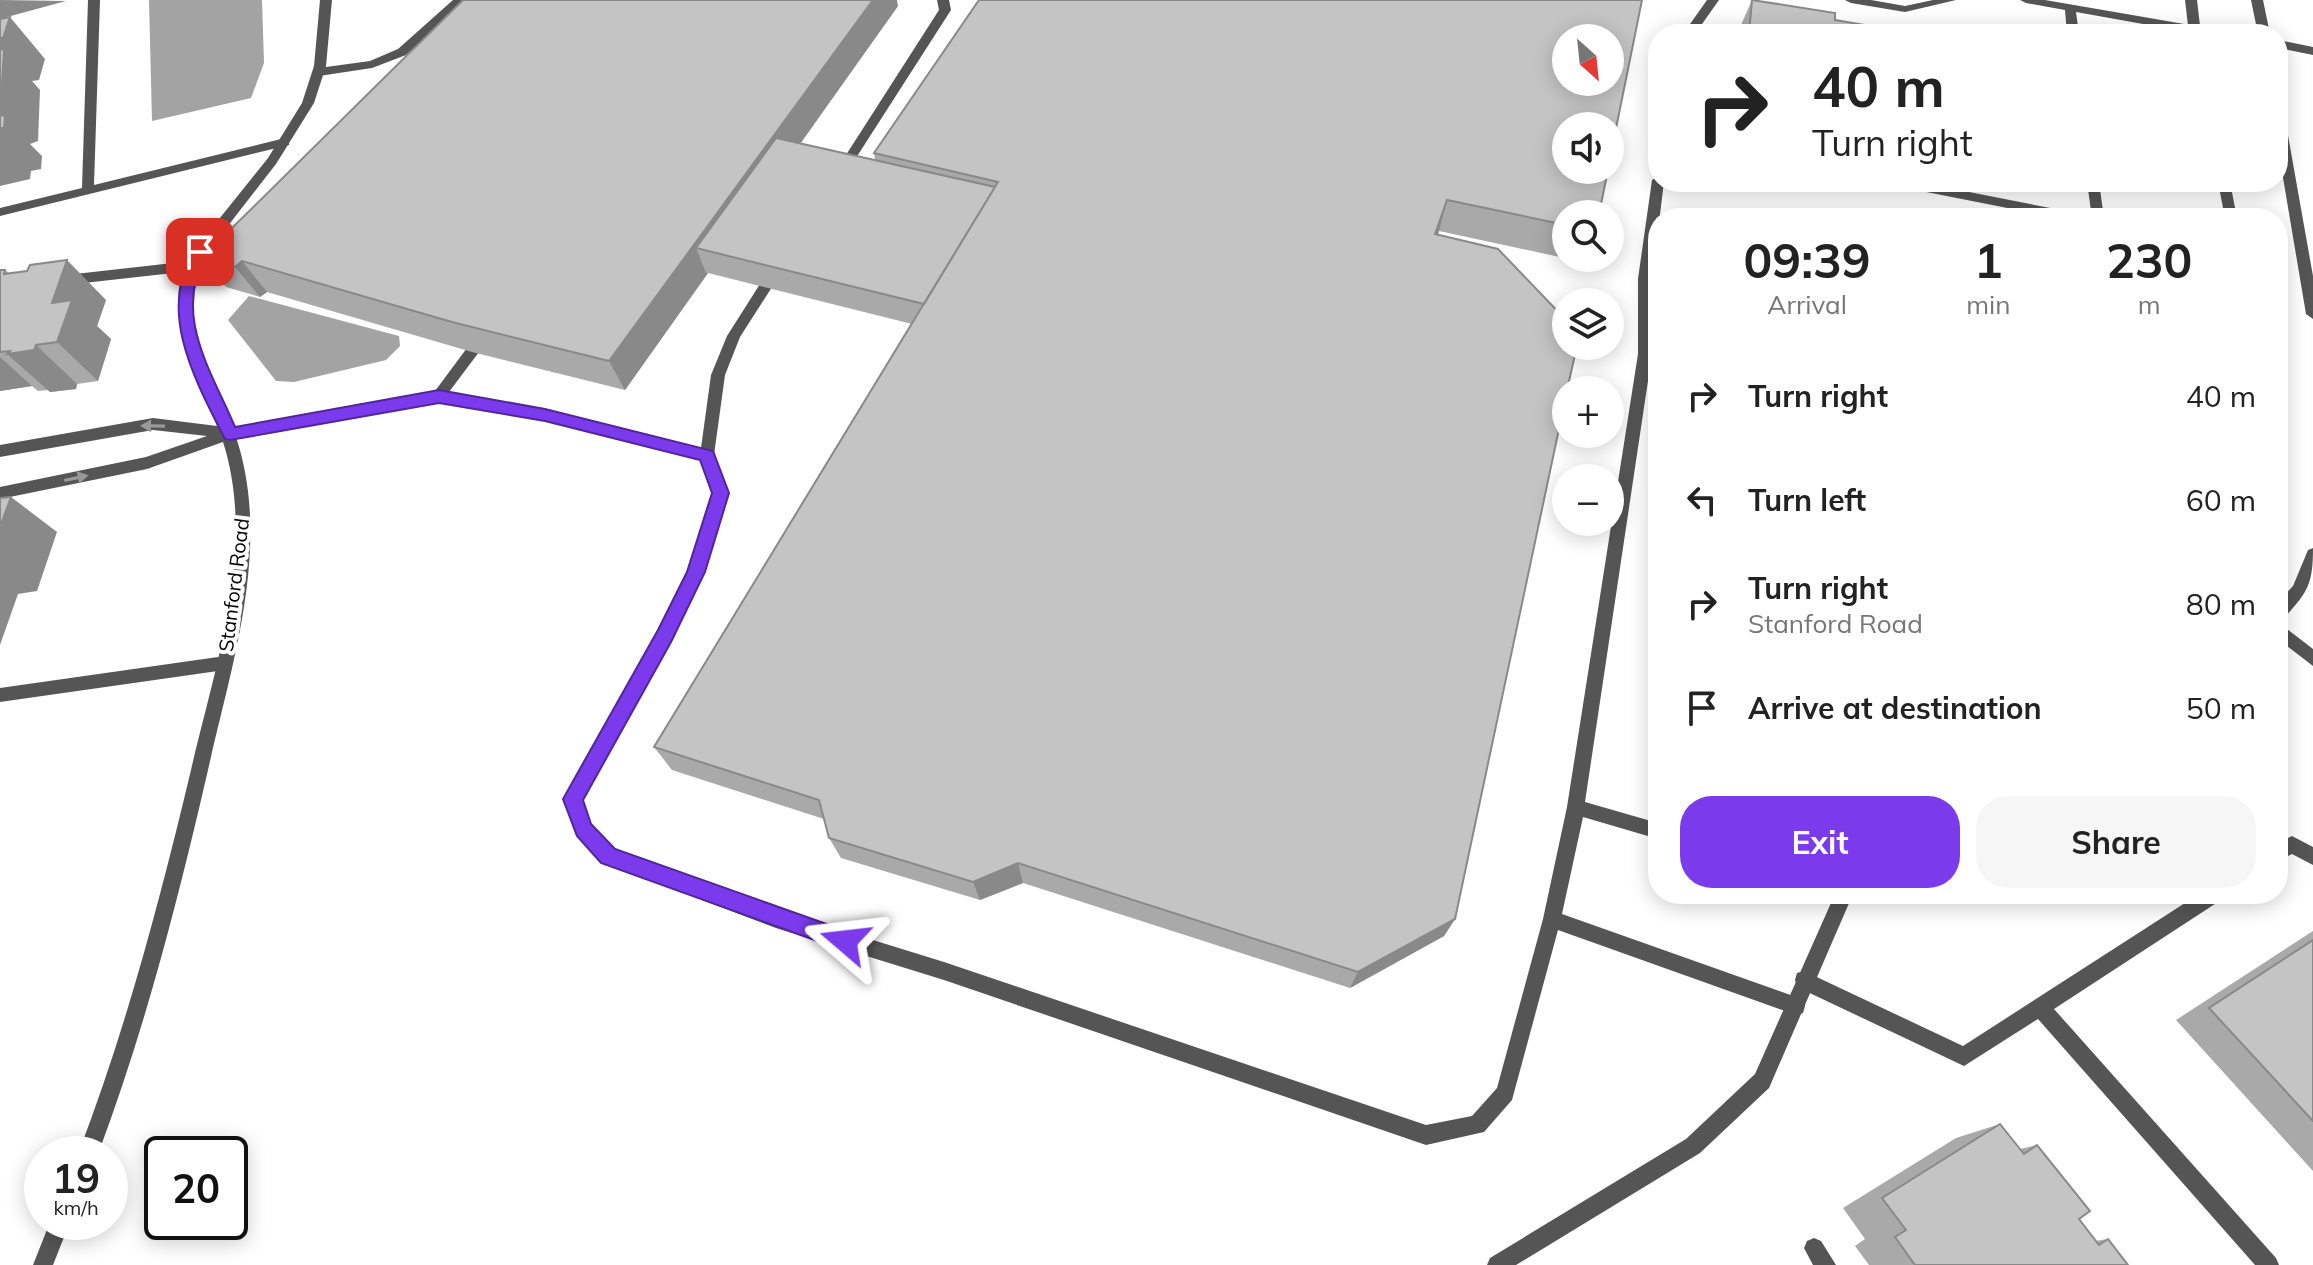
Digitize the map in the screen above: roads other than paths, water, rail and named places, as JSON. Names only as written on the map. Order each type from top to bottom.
[{"type":"street","points":[[88,190],[94,0]]},
{"type":"street","name":"Stanford Road","points":[[95,1136],[117,1081],[161,927],[225,663],[239,571],[243,497],[230,434],[186,330],[184,299],[191,266],[285,142],[309,101],[319,72],[326,0]]},
{"type":"street","points":[[319,72],[372,64],[402,52],[460,0]]},
{"type":"street","points":[[838,175],[945,10],[943,0]]},
{"type":"street","points":[[1696,24],[1712,0]]},
{"type":"street","points":[[1851,0],[1905,9],[1950,0]]},
{"type":"street","points":[[2026,0],[2153,24]]},
{"type":"street","points":[[2191,0],[2194,24]]},
{"type":"street","points":[[2257,0],[2262,24]]},
{"type":"street","points":[[2070,8],[2072,24]]},
{"type":"street","points":[[2288,46],[2313,51]]},
{"type":"street","points":[[0,212],[285,142]]},
{"type":"street","points":[[2288,167],[2313,314]]},
{"type":"street","points":[[1947,192],[2030,208]]},
{"type":"street","points":[[765,287],[734,336],[718,375],[707,455],[721,493],[696,572],[665,636],[572,799],[584,830],[608,856],[776,919],[944,971],[1426,1135],[1477,1125],[1505,1093],[1552,919],[1576,807],[1645,354],[1648,256]]},
{"type":"street","points":[[44,282],[191,266]]},
{"type":"street","points":[[439,396],[472,352]]},
{"type":"street","points":[[0,493],[147,463],[230,434],[439,396],[545,415],[707,455]]},
{"type":"street","points":[[0,451],[153,424],[230,434]]},
{"type":"street","points":[[2288,603],[2300,590],[2313,554]]},
{"type":"street","points":[[2288,638],[2313,659]]},
{"type":"street","points":[[0,695],[225,663]]},
{"type":"street","points":[[1576,807],[1648,828]]},
{"type":"street","points":[[2288,847],[2292,844],[2313,857]]},
{"type":"street","points":[[1497,1265],[1693,1146],[1762,1081],[1839,904]]},
{"type":"street","points":[[1804,980],[1964,1056],[2200,904]]},
{"type":"street","points":[[1552,919],[1796,1006]]},
{"type":"street","points":[[2040,1007],[2269,1265]]},
{"type":"street","points":[[43,1265],[53,1240]]}]
